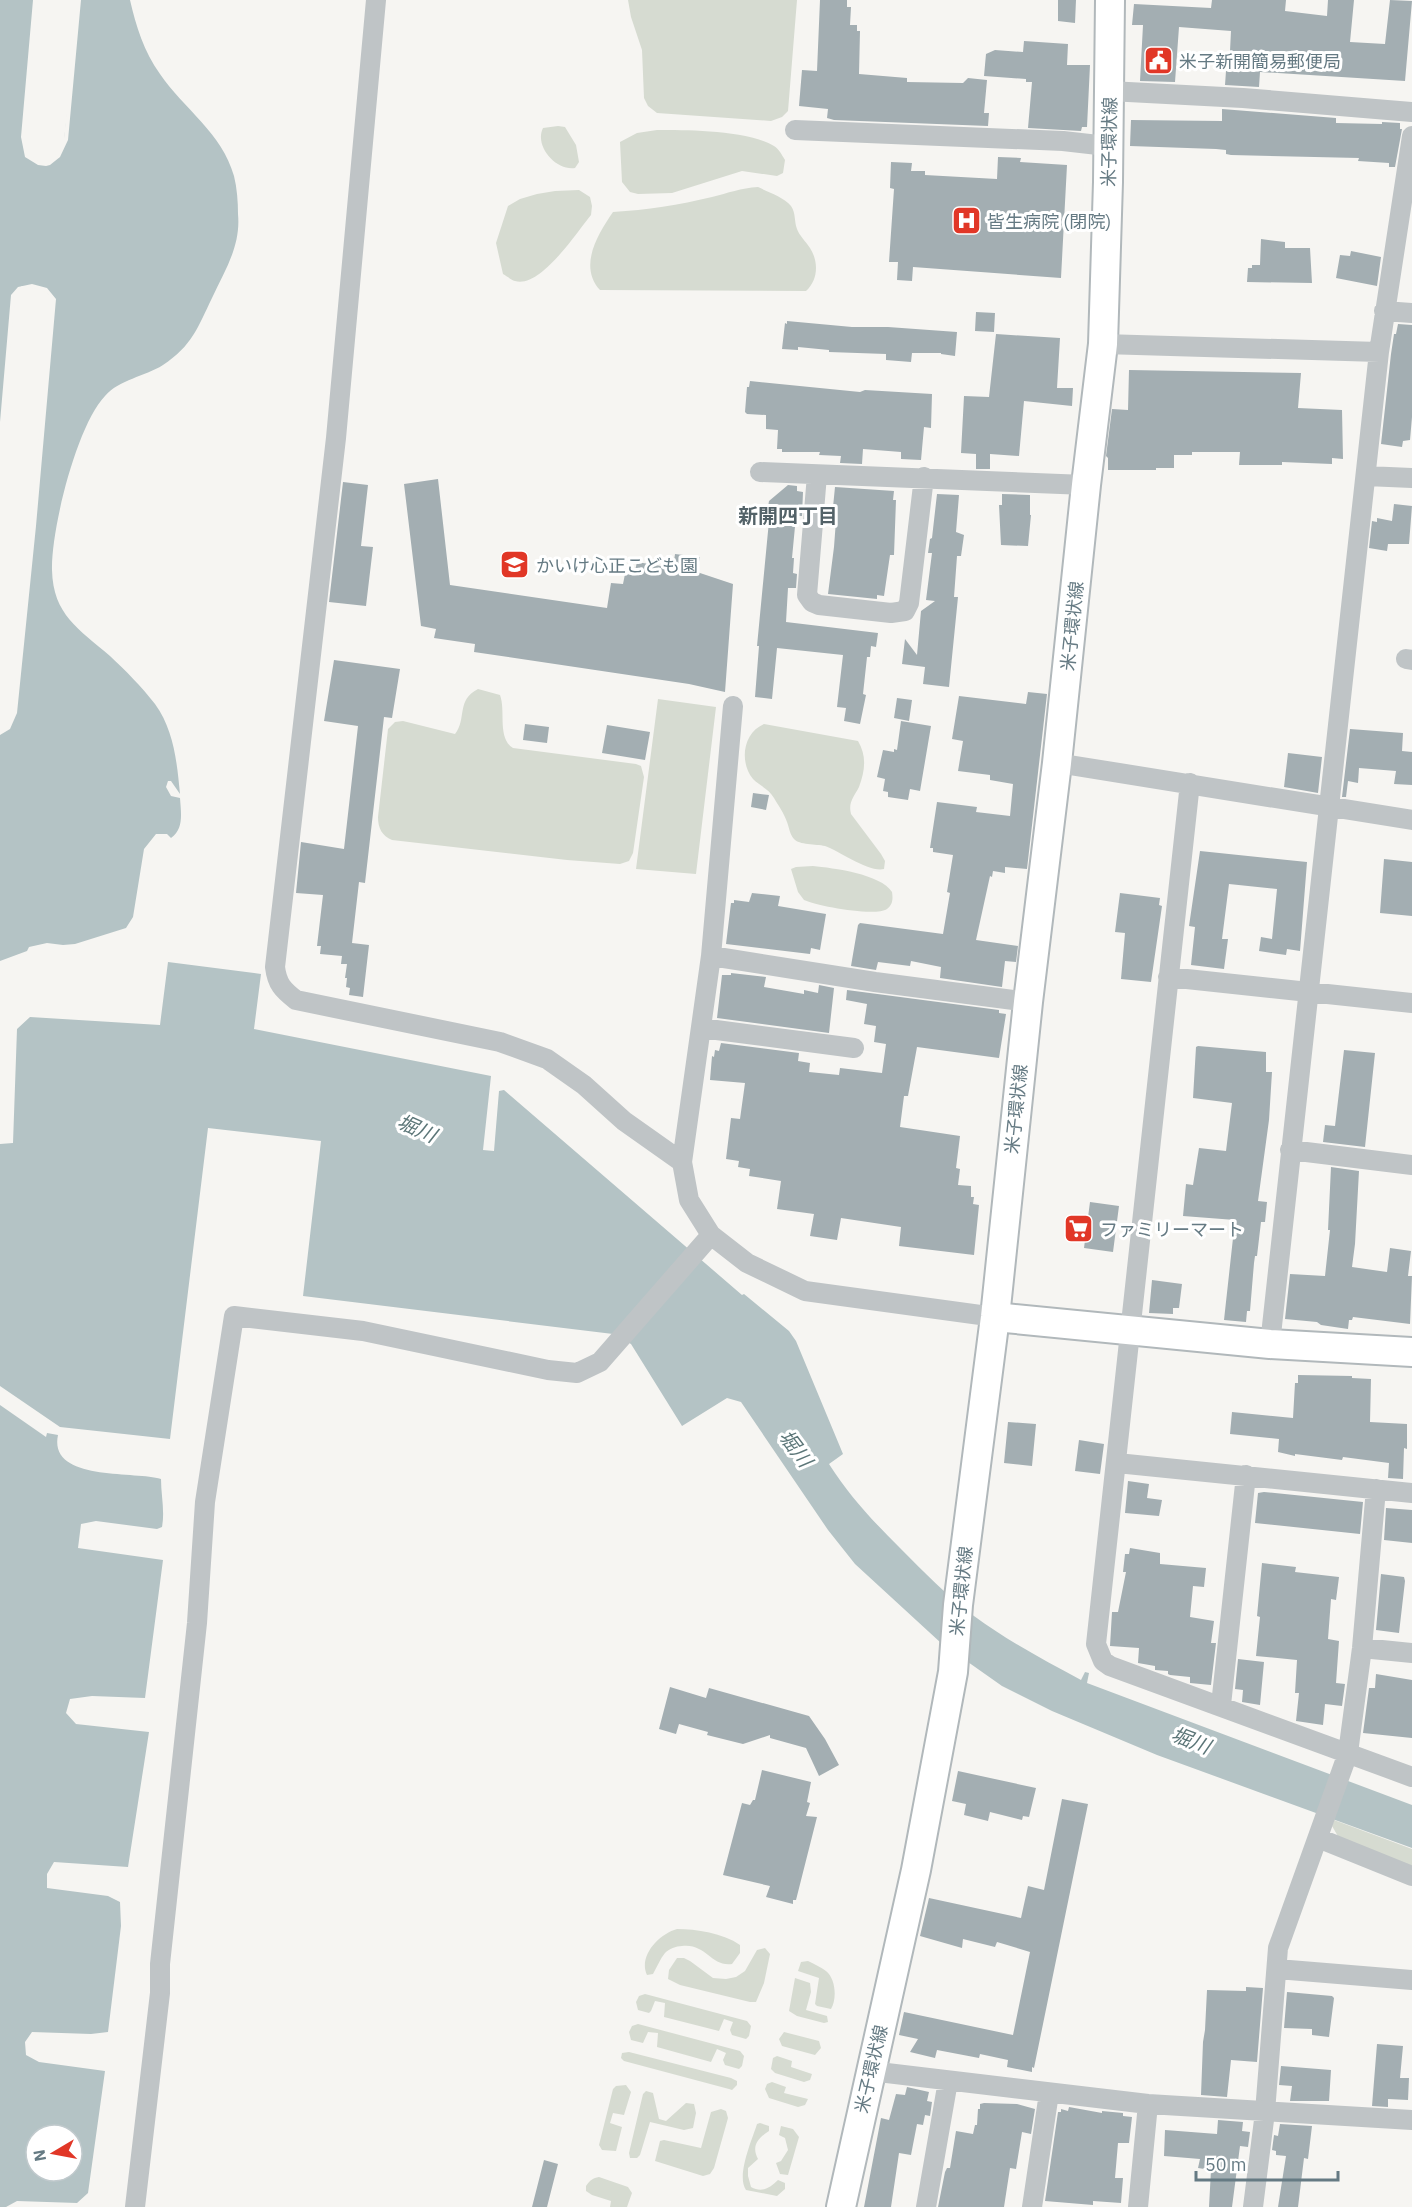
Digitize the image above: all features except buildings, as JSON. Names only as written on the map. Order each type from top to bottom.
[{"type":"main road","name":"米子環状線","points":[[841,2207],[916,1870],[953,1672],[958,1605],[994,1317],[1103,344],[1110,0]]},
{"type":"main road","points":[[994,1317],[1270,1344],[1412,1352]]},
{"type":"street","points":[[376,0],[337,427],[275,967],[277,980],[284,991],[297,1000],[500,1042],[547,1059],[584,1085],[624,1121],[682,1162]]},
{"type":"street","points":[[1109,91],[1243,98],[1412,112]]},
{"type":"street","points":[[795,130],[1051,141],[1107,146]]},
{"type":"street","points":[[1270,1344],[1379,352],[1412,135]]},
{"type":"street","points":[[1384,311],[1412,313]]},
{"type":"street","points":[[1103,344],[1379,352]]},
{"type":"street","points":[[760,472],[1086,485]]},
{"type":"street","points":[[817,475],[807,595],[812,602],[819,605],[891,613],[905,611],[909,603],[924,477]]},
{"type":"street","points":[[1366,476],[1412,478]]},
{"type":"street","points":[[734,706],[711,956],[682,1162],[689,1200],[705,1242],[804,1291],[994,1317]]},
{"type":"street","points":[[1057,763],[1412,820]]},
{"type":"street","points":[[1190,783],[1096,1644],[1103,1661],[1110,1666],[1412,1777]]},
{"type":"street","points":[[711,956],[875,982],[1028,1002]]},
{"type":"street","points":[[1168,977],[1412,1003]]},
{"type":"street","points":[[701,1028],[854,1048]]},
{"type":"street","points":[[1290,1150],[1412,1164]]},
{"type":"street","points":[[135,2207],[160,1993],[160,1964],[197,1623],[205,1502],[234,1316],[363,1331],[548,1370],[578,1373],[600,1362],[705,1242]]},
{"type":"street","points":[[1117,1463],[1412,1493]]},
{"type":"street","points":[[1221,1705],[1246,1475]]},
{"type":"street","points":[[1253,2207],[1266,2112],[1278,1948],[1347,1753],[1362,1648],[1376,1489]]},
{"type":"street","points":[[1362,1648],[1412,1653]]},
{"type":"street","points":[[1318,1838],[1412,1876]]},
{"type":"street","points":[[1276,1969],[1412,1980]]},
{"type":"street","points":[[870,2071],[1149,2104],[1412,2120]]},
{"type":"street","points":[[926,2207],[948,2081]]},
{"type":"street","points":[[1032,2207],[1048,2093]]},
{"type":"street","points":[[1138,2207],[1149,2104]]},
{"type":"shaded area","points":[[628,0],[797,0],[788,111],[782,117],[771,121],[657,113],[648,106],[644,98],[642,50]]},
{"type":"shaded area","points":[[565,127],[576,145],[579,162],[575,168],[561,166],[548,156],[544,149],[541,135],[543,128]]},
{"type":"shaded area","points":[[657,130],[717,132],[762,141],[776,147],[782,154],[785,160],[783,173],[777,176],[742,171],[672,193],[638,194],[630,192],[622,182],[620,142],[637,133]]},
{"type":"shaded area","points":[[758,187],[784,200],[793,209],[799,234],[813,253],[816,265],[813,282],[806,291],[600,290],[594,281],[590,261],[593,250],[596,240],[613,212],[675,205]]},
{"type":"shaded area","points":[[579,190],[590,197],[591,215],[557,257],[546,268],[525,281],[515,281],[503,274],[496,243],[508,206],[520,199],[537,194]]},
{"type":"shaded area","points":[[478,689],[500,695],[503,731],[508,744],[513,748],[641,766],[644,777],[633,853],[629,861],[620,864],[567,860],[392,840],[383,834],[378,817],[388,729],[395,722],[403,721],[455,734],[461,722],[464,704],[471,693]]},
{"type":"shaded area","points":[[658,699],[716,707],[696,874],[636,869]]},
{"type":"shaded area","points":[[764,724],[858,741],[863,752],[864,769],[850,810],[881,854],[885,861],[884,869],[863,865],[825,846],[794,839],[774,798],[753,779],[746,764],[745,748],[751,734]]},
{"type":"shaded area","points":[[813,866],[856,873],[878,881],[892,892],[889,907],[871,912],[833,908],[804,900],[798,892],[791,869]]},
{"type":"shaded area","points":[[1334,1820],[1412,1849],[1412,1866],[1339,1838],[1332,1826]]},
{"type":"shaded area","points":[[677,1929],[701,1931],[726,1937],[740,1945],[740,1953],[732,1964],[725,1964],[697,1948],[677,1947],[665,1953],[653,1974],[647,1975],[645,1960],[648,1953],[663,1936]]},
{"type":"shaded area","points":[[765,1948],[770,1954],[764,1983],[756,2002],[680,1985],[668,1979],[669,1970],[677,1958],[690,1961],[713,1978],[736,1977],[745,1971],[757,1950]]},
{"type":"shaded area","points":[[808,1961],[826,1971],[832,1979],[835,1995],[831,2009],[815,2004],[819,1978],[798,1971],[801,1962]]},
{"type":"shaded area","points":[[795,1978],[810,1983],[811,1992],[806,2010],[827,2016],[828,2022],[797,2016],[789,2011]]},
{"type":"shaded area","points":[[645,1994],[747,2021],[751,2026],[749,2036],[746,2039],[732,2035],[730,2030],[733,2022],[724,2019],[719,2031],[664,2017],[665,2003],[655,2001],[649,2013],[638,2010],[636,2002],[639,1996]]},
{"type":"shaded area","points":[[638,2024],[740,2051],[744,2056],[742,2066],[739,2069],[725,2065],[723,2060],[726,2053],[717,2049],[711,2062],[657,2047],[658,2033],[648,2032],[643,2043],[631,2040],[629,2032],[632,2026]]},
{"type":"shaded area","points":[[784,2032],[819,2041],[821,2048],[815,2055],[782,2046],[779,2039]]},
{"type":"shaded area","points":[[629,2052],[731,2078],[737,2081],[737,2085],[732,2090],[624,2061],[621,2058],[622,2053]]},
{"type":"shaded area","points":[[777,2056],[792,2061],[791,2067],[812,2074],[810,2080],[804,2082],[775,2073],[771,2069],[773,2058]]},
{"type":"shaded area","points":[[772,2082],[786,2087],[784,2093],[808,2099],[805,2105],[798,2107],[769,2098],[765,2089],[767,2084]]},
{"type":"shaded area","points":[[626,2085],[631,2092],[624,2115],[613,2113],[610,2123],[622,2127],[616,2151],[602,2150],[599,2145],[613,2089],[616,2086]]},
{"type":"shaded area","points":[[646,2091],[653,2093],[659,2119],[666,2121],[686,2103],[694,2104],[696,2113],[693,2128],[684,2130],[650,2122],[640,2155],[637,2158],[630,2158],[629,2153],[643,2094]]},
{"type":"shaded area","points":[[721,2109],[726,2111],[728,2118],[714,2168],[710,2174],[703,2176],[655,2161],[660,2141],[701,2148],[711,2112]]},
{"type":"shaded area","points":[[757,2124],[769,2126],[769,2131],[757,2143],[755,2150],[758,2159],[748,2168],[748,2176],[751,2187],[759,2190],[769,2187],[778,2180],[785,2183],[785,2189],[777,2196],[746,2190],[743,2184],[746,2158]]},
{"type":"shaded area","points":[[781,2126],[793,2129],[799,2137],[788,2175],[780,2174],[776,2163],[781,2161],[788,2150],[785,2138],[779,2135]]},
{"type":"shaded area","points":[[599,2177],[628,2187],[632,2193],[627,2207],[610,2207],[611,2201],[586,2191],[589,2182]]},
{"type":"water","points":[[0,0],[35,0],[22,137],[26,156],[45,164],[63,149],[80,0],[130,0],[141,38],[154,66],[212,134],[228,161],[236,185],[238,226],[235,247],[227,268],[188,343],[163,365],[111,390],[95,410],[85,430],[68,478],[53,552],[54,586],[63,610],[78,629],[139,685],[161,714],[176,759],[180,794],[171,781],[168,781],[166,787],[171,796],[180,798],[180,825],[171,838],[167,834],[156,834],[144,849],[133,917],[126,928],[75,944],[47,943],[29,947],[27,951],[0,961],[0,733],[4,732],[15,713],[54,300],[42,287],[22,286],[12,296],[0,436]]},
{"type":"water","name":"堀川","points":[[168,962],[261,974],[254,1029],[491,1076],[483,1150],[494,1151],[499,1091],[504,1090],[742,1295],[744,1294],[789,1331],[796,1341],[843,1454],[829,1464],[845,1488],[871,1518],[954,1600],[1000,1634],[1067,1673],[1081,1680],[1085,1672],[1089,1673],[1087,1683],[1412,1805],[1412,1848],[1157,1755],[1052,1711],[1002,1686],[941,1643],[855,1564],[828,1530],[741,1402],[727,1398],[682,1426],[631,1344],[613,1334],[303,1296],[321,1141],[208,1128],[170,1439],[60,1427],[0,1386],[0,1144],[13,1143],[17,1029],[30,1017],[160,1025]]},
{"type":"water","points":[[0,1405],[46,1437],[47,1433],[58,1435],[58,1450],[66,1461],[79,1467],[96,1472],[161,1479],[163,1515],[162,1527],[157,1529],[96,1521],[81,1524],[78,1548],[163,1560],[145,1698],[92,1696],[70,1699],[66,1713],[76,1724],[149,1732],[128,1867],[54,1862],[47,1874],[47,1888],[108,1896],[120,1902],[121,1926],[108,2032],[91,2034],[32,2032],[25,2042],[26,2055],[39,2062],[105,2071],[88,2193],[77,2203],[17,2201],[6,2207],[0,2207]]},
{"type":"pier","points":[[33,0],[38,0],[25,137],[29,154],[39,161],[45,161],[56,154],[64,138],[77,0],[81,0],[68,140],[60,157],[46,166],[38,165],[25,157],[21,137]]},
{"type":"pier","points":[[32,284],[47,288],[56,299],[17,713],[10,729],[0,735],[0,730],[6,726],[12,712],[44,388],[51,300],[48,294],[41,290],[23,289],[15,297],[3,436],[0,439],[0,422],[11,295],[18,287]]},
{"type":"place","name":"米子新開簡易郵便局","points":[[1158,61]]},
{"type":"place","name":"皆生病院 (閉院)","points":[[966,221]]},
{"type":"place","name":"かいけ心正こども園","points":[[515,565]]},
{"type":"place","name":"ファミリーマート","points":[[1079,1229]]},
{"type":"district","name":"新開四丁目","points":[[788,515]]}]
